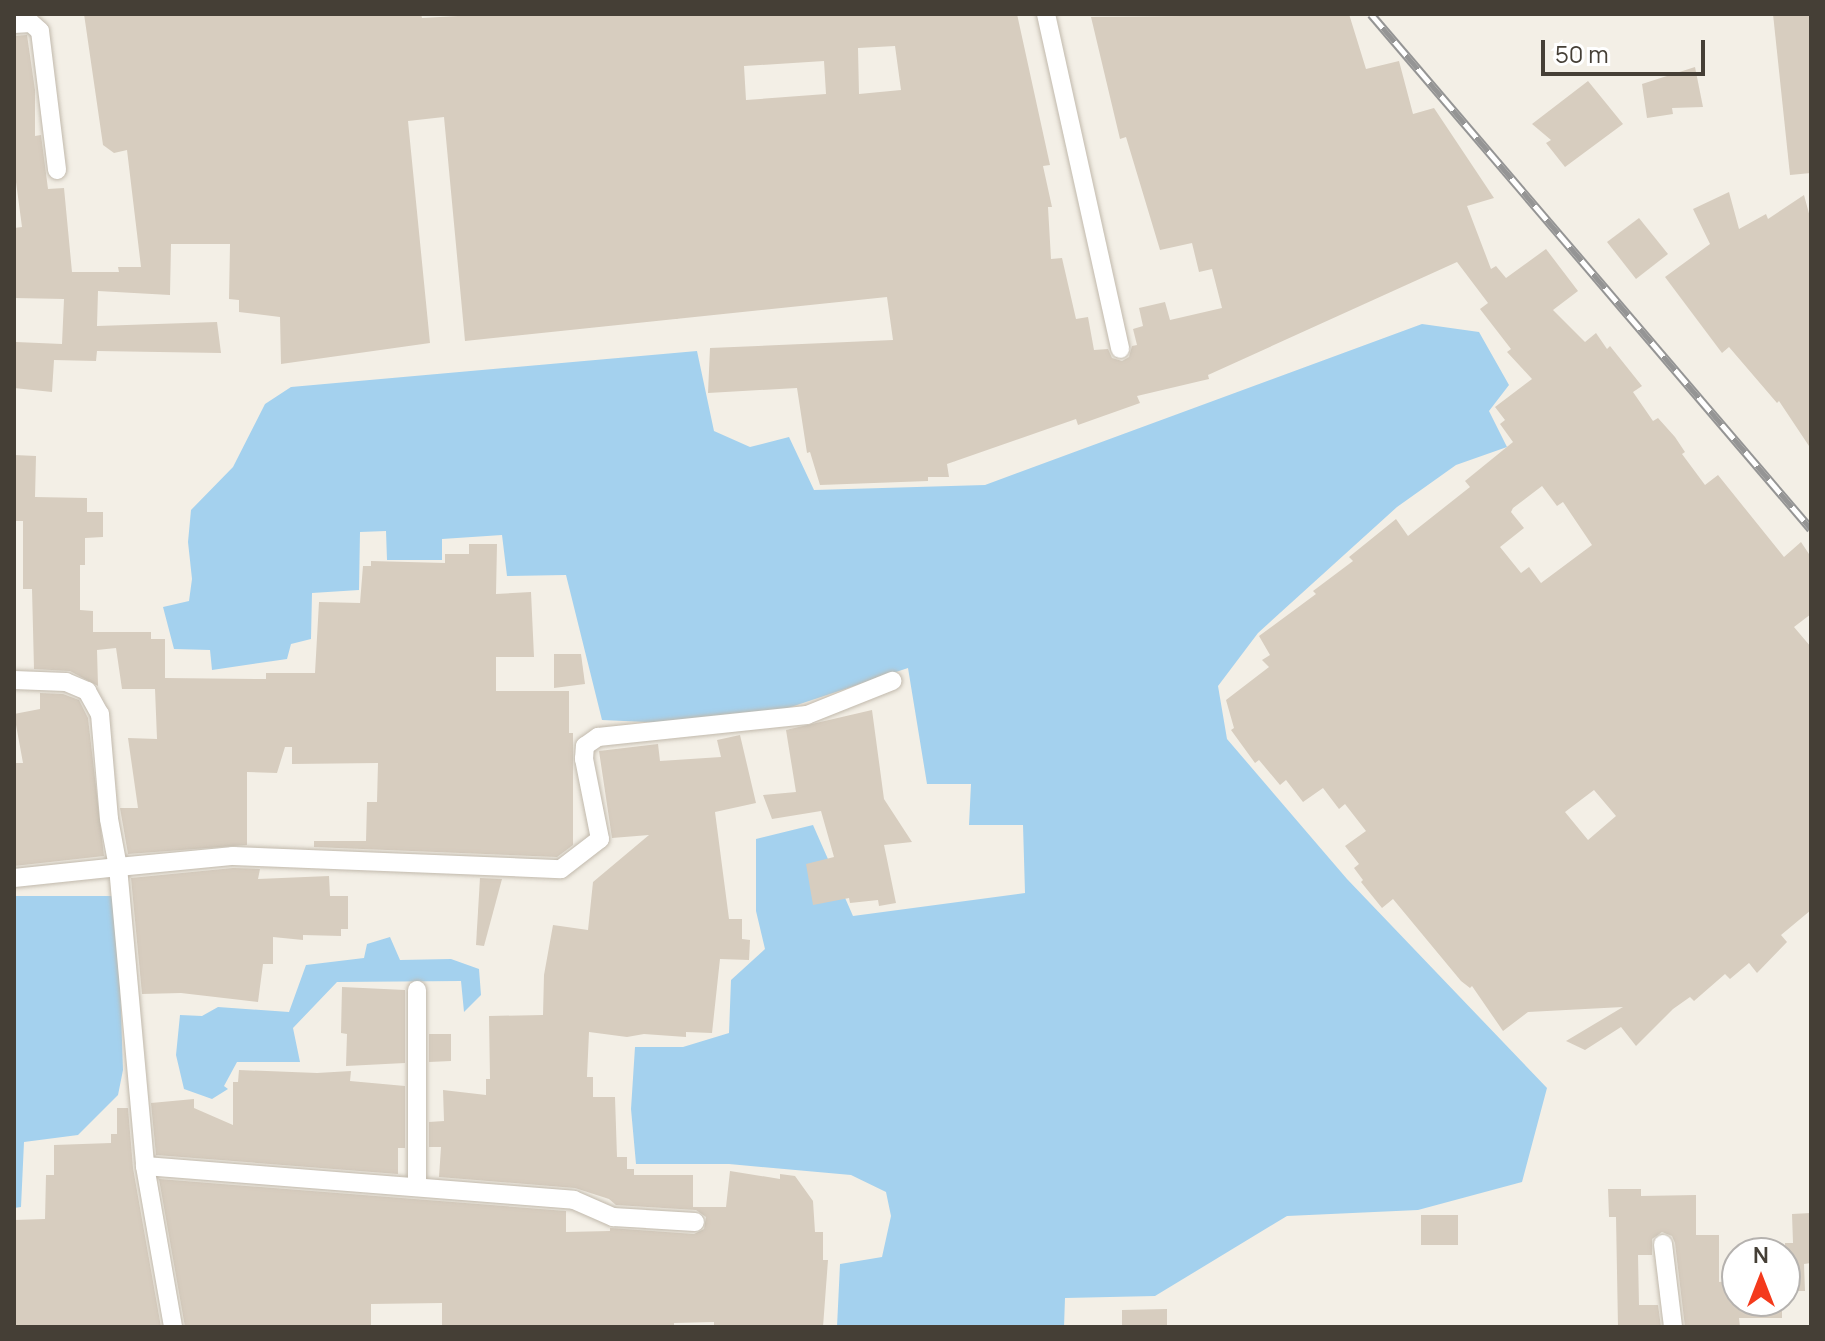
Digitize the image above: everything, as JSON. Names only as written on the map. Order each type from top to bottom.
[{"type":"street","points":[[1046,14],[1120,349]]},
{"type":"street","points":[[14,24],[31,23],[40,31],[57,170]]},
{"type":"street","points":[[14,680],[66,682],[87,691],[100,714],[109,819],[118,867],[145,1166],[173,1327]]},
{"type":"street","points":[[14,878],[233,856],[561,869],[600,839],[584,759],[585,746],[598,737],[807,715],[892,681]]},
{"type":"street","points":[[417,990],[417,1187]]},
{"type":"street","points":[[145,1166],[574,1200],[613,1217],[695,1222]]},
{"type":"street","points":[[1663,1244],[1673,1327]]},
{"type":"water","points":[[1422,324],[1479,332],[1509,385],[1489,411],[1507,447],[1456,465],[1397,507],[1258,633],[1218,686],[1227,739],[1347,879],[1547,1088],[1522,1182],[1418,1210],[1287,1216],[1155,1296],[1065,1298],[1064,1327],[837,1327],[840,1264],[882,1257],[891,1216],[886,1192],[851,1175],[729,1164],[636,1164],[631,1109],[635,1047],[683,1047],[729,1033],[731,980],[765,949],[756,911],[756,839],[813,825],[853,916],[1025,893],[1023,825],[969,825],[971,784],[927,784],[908,668],[779,711],[669,723],[602,720],[566,575],[507,576],[502,535],[442,539],[442,560],[387,560],[386,531],[360,532],[359,590],[312,593],[311,639],[291,644],[287,659],[212,670],[210,650],[174,649],[163,607],[189,601],[192,579],[188,542],[191,510],[233,467],[265,404],[291,387],[697,351],[714,431],[750,447],[789,437],[814,490],[985,485]]},
{"type":"water","points":[[14,896],[117,896],[123,1070],[118,1095],[78,1135],[24,1142],[21,1207],[14,1208]]},
{"type":"water","points":[[390,937],[400,960],[451,959],[479,969],[481,995],[464,1012],[461,981],[337,982],[293,1028],[300,1062],[237,1062],[224,1086],[228,1089],[212,1099],[184,1089],[176,1055],[180,1015],[202,1016],[218,1007],[289,1012],[306,965],[364,958],[367,944]]},
{"type":"building","points":[[84,14],[421,14],[422,18],[494,14],[1017,14],[1050,165],[1043,166],[1052,207],[1048,207],[1051,259],[1062,258],[1076,319],[1088,317],[1094,350],[1108,349],[1112,358],[1122,361],[1129,357],[1132,346],[1137,345],[1133,329],[1143,326],[1139,308],[1165,302],[1170,320],[1222,308],[1212,269],[1199,272],[1192,243],[1160,250],[1126,137],[1120,139],[1091,17],[1349,14],[1366,69],[1399,61],[1413,114],[1434,108],[1494,198],[1467,206],[1491,269],[1496,266],[1506,278],[1546,249],[1578,291],[1553,310],[1585,342],[1596,333],[1607,349],[1610,346],[1642,386],[1633,392],[1653,421],[1658,418],[1675,437],[1685,452],[1682,454],[1705,485],[1718,475],[1784,557],[1801,542],[1811,557],[1811,614],[1794,627],[1811,647],[1811,910],[1781,935],[1787,942],[1757,973],[1749,963],[1730,979],[1725,974],[1694,1001],[1690,997],[1673,1009],[1636,1046],[1621,1027],[1585,1050],[1566,1041],[1623,1007],[1528,1012],[1503,1031],[1472,986],[1470,988],[1461,981],[1393,899],[1382,908],[1361,882],[1363,880],[1354,868],[1359,864],[1345,846],[1366,831],[1345,804],[1339,809],[1323,788],[1303,802],[1286,780],[1280,785],[1259,760],[1255,763],[1231,730],[1234,728],[1226,700],[1269,667],[1262,660],[1270,655],[1259,636],[1316,594],[1313,591],[1353,561],[1349,557],[1396,519],[1408,536],[1470,487],[1465,481],[1513,442],[1500,424],[1505,420],[1495,407],[1532,379],[1507,352],[1511,349],[1480,309],[1488,303],[1457,262],[1208,375],[1209,379],[1137,396],[1140,403],[1078,425],[1076,419],[947,464],[949,477],[928,477],[928,481],[820,485],[810,452],[807,453],[797,388],[708,393],[710,348],[893,340],[887,297],[465,341],[444,117],[408,121],[430,343],[281,364],[280,317],[239,312],[239,300],[229,299],[230,244],[171,244],[170,295],[98,291],[97,326],[217,322],[221,353],[97,351],[96,361],[54,360],[52,392],[14,388],[16,342],[62,344],[64,299],[14,298],[14,228],[22,227],[14,167],[14,36],[27,35],[35,90],[35,136],[41,135],[48,189],[64,188],[72,272],[119,272],[118,267],[141,267],[127,150],[114,153],[103,145]],"holes":[[[895,46],[901,90],[859,94],[858,48]],[[824,61],[826,94],[746,100],[744,66]],[[1542,486],[1557,506],[1563,502],[1592,545],[1541,583],[1529,567],[1521,573],[1500,547],[1524,528],[1511,512]],[[1594,790],[1616,816],[1588,840],[1565,812]]]},
{"type":"building","points":[[1773,14],[1811,14],[1811,173],[1790,175]]},
{"type":"building","points":[[1695,67],[1703,107],[1672,108],[1673,114],[1647,118],[1642,84]]},
{"type":"building","points":[[1588,81],[1623,124],[1565,167],[1546,143],[1551,140],[1532,124]]},
{"type":"building","points":[[1729,192],[1739,229],[1766,214],[1768,219],[1804,195],[1811,221],[1811,449],[1779,401],[1777,403],[1729,347],[1722,353],[1665,277],[1710,244],[1693,209]]},
{"type":"building","points":[[1639,218],[1668,254],[1636,279],[1607,242]]},
{"type":"building","points":[[14,455],[36,456],[35,497],[87,498],[87,512],[103,512],[103,537],[85,538],[85,565],[80,565],[80,610],[93,611],[93,632],[151,632],[151,639],[165,639],[165,678],[266,679],[266,673],[315,673],[319,602],[360,603],[363,566],[371,566],[371,561],[445,563],[445,554],[469,554],[469,544],[497,544],[496,594],[531,592],[534,657],[496,657],[496,691],[569,691],[569,733],[573,733],[573,845],[557,857],[314,847],[314,841],[366,841],[367,802],[377,802],[378,763],[292,764],[292,747],[285,747],[277,773],[247,772],[247,845],[128,854],[120,808],[138,808],[128,738],[157,739],[155,689],[122,689],[116,648],[97,650],[98,686],[70,671],[34,669],[32,589],[23,589],[23,521],[14,521]]},
{"type":"building","points":[[554,654],[581,654],[585,684],[554,688]]},
{"type":"building","points":[[40,693],[63,694],[79,700],[88,718],[104,856],[14,866],[14,763],[23,763],[14,714],[40,709]]},
{"type":"building","points":[[872,710],[884,799],[912,842],[884,845],[896,903],[879,906],[878,900],[850,903],[849,898],[813,905],[806,864],[834,857],[821,811],[772,819],[763,795],[796,792],[786,730]]},
{"type":"building","points":[[740,735],[756,803],[715,812],[729,919],[742,919],[742,939],[750,940],[749,960],[720,959],[712,1033],[686,1032],[686,1037],[644,1034],[627,1037],[589,1032],[587,1077],[593,1077],[593,1097],[615,1097],[617,1157],[627,1157],[627,1169],[634,1169],[634,1175],[693,1175],[693,1207],[726,1207],[730,1171],[780,1179],[780,1174],[795,1176],[813,1201],[815,1232],[823,1232],[823,1260],[828,1260],[823,1327],[714,1327],[714,1322],[674,1323],[674,1327],[442,1327],[442,1303],[371,1304],[371,1327],[185,1327],[159,1179],[566,1211],[566,1232],[610,1231],[610,1228],[694,1234],[704,1229],[706,1217],[696,1210],[616,1205],[609,1199],[575,1188],[439,1177],[441,1147],[429,1147],[429,1122],[444,1121],[443,1090],[486,1095],[486,1079],[490,1079],[489,1016],[543,1015],[544,975],[553,925],[588,930],[593,882],[649,835],[612,838],[599,751],[658,744],[660,761],[721,757],[717,740]]},
{"type":"building","points":[[233,868],[260,869],[258,879],[329,876],[330,896],[348,896],[348,929],[341,929],[341,936],[303,935],[303,940],[273,937],[273,964],[263,964],[258,1002],[181,993],[142,994],[131,878]]},
{"type":"building","points":[[480,878],[502,879],[484,946],[476,945]]},
{"type":"building","points":[[342,987],[405,990],[405,1063],[346,1066],[347,1034],[341,1033]]},
{"type":"building","points":[[429,1034],[451,1034],[451,1061],[429,1062]]},
{"type":"building","points":[[239,1070],[351,1071],[350,1081],[405,1086],[405,1148],[398,1148],[398,1174],[156,1155],[151,1103],[194,1099],[194,1108],[233,1125],[233,1082],[238,1082]]},
{"type":"building","points":[[117,1108],[128,1108],[133,1168],[161,1327],[14,1325],[14,1220],[45,1219],[46,1175],[54,1175],[54,1145],[111,1143],[111,1134],[117,1134]]},
{"type":"building","points":[[1608,1189],[1641,1189],[1641,1196],[1696,1195],[1696,1235],[1719,1235],[1721,1317],[1782,1318],[1739,1318],[1740,1327],[1685,1327],[1675,1243],[1672,1236],[1662,1232],[1652,1239],[1652,1255],[1638,1255],[1639,1305],[1658,1305],[1661,1327],[1618,1327],[1616,1217],[1609,1217]]},
{"type":"building","points":[[1811,1213],[1811,1263],[1804,1264],[1805,1291],[1801,1291],[1801,1237],[1793,1237],[1792,1214]]},
{"type":"building","points":[[1421,1215],[1458,1215],[1458,1245],[1421,1245]]},
{"type":"building","points":[[1167,1309],[1167,1327],[1122,1327],[1122,1310]]},
{"type":"railway","points":[[1371,14],[1811,529]]}]
